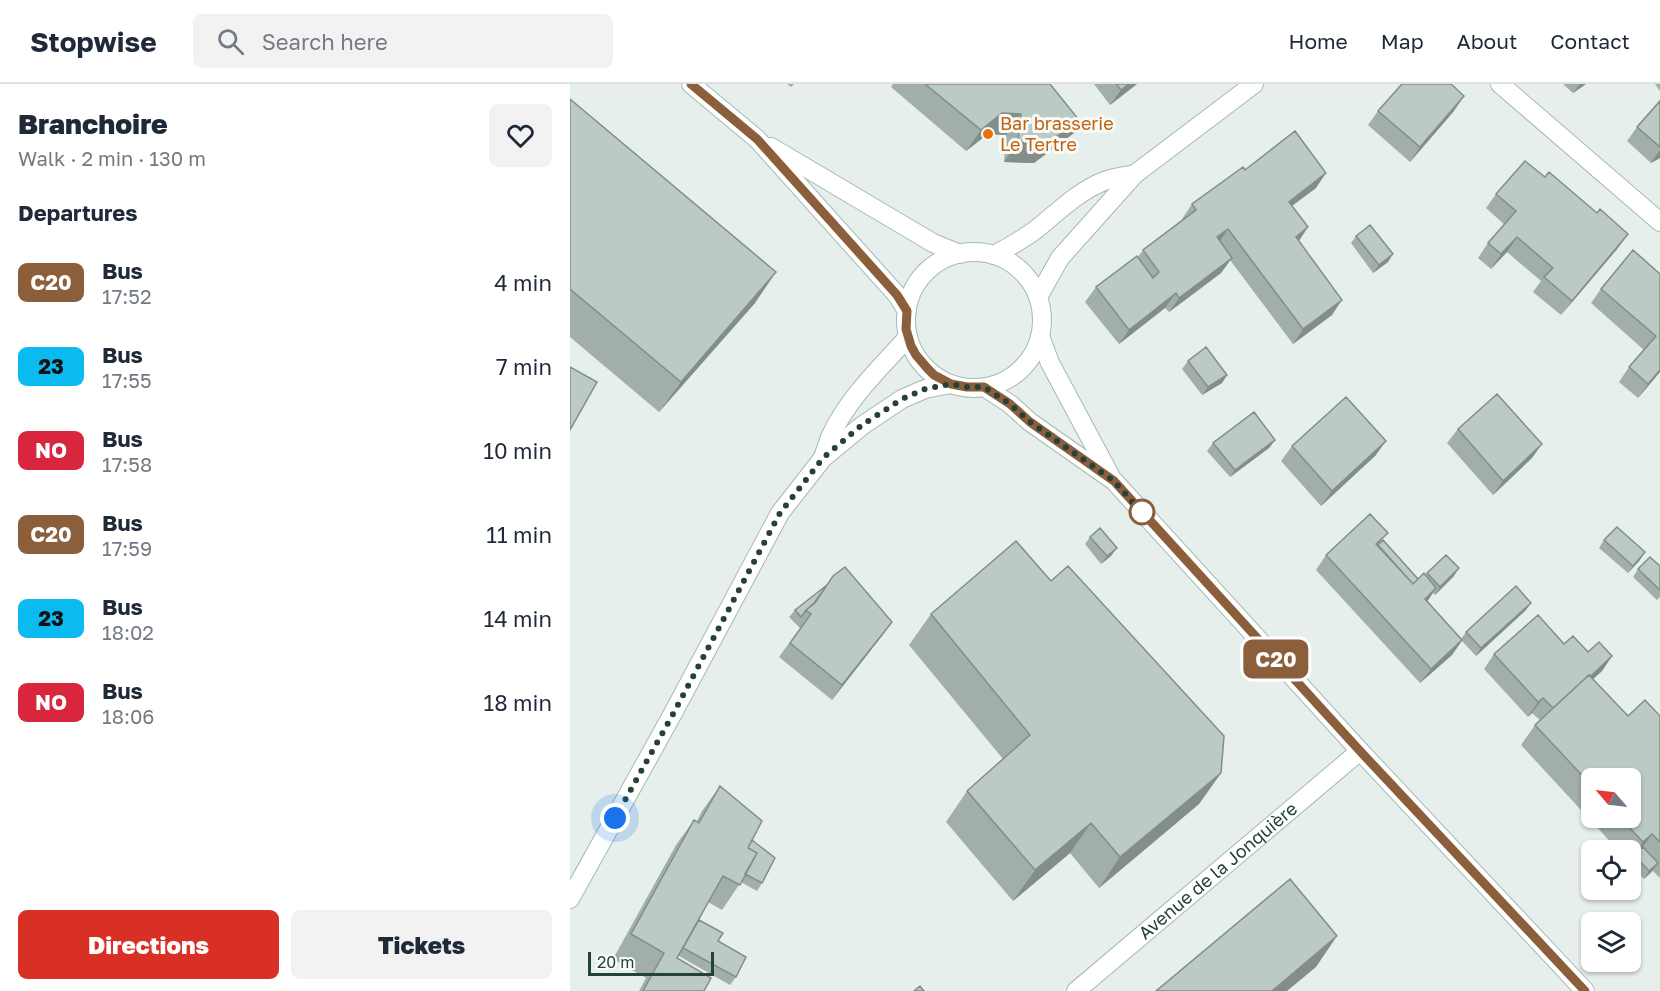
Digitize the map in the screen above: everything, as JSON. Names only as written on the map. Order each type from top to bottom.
[{"type":"main road","points":[[691,84],[757,139],[897,295],[907,311]]},
{"type":"main road","points":[[1038,297],[1060,258],[1134,174],[1254,84]]},
{"type":"main road","points":[[1500,84],[1660,222]]},
{"type":"main road","points":[[757,139],[933,243],[960,254]]},
{"type":"main road","points":[[994,255],[1034,231],[1088,189],[1107,180],[1134,174]]},
{"type":"main road","points":[[977,252],[994,255],[1009,262],[1023,273],[1034,288],[1041,316],[1040,336],[1029,360],[1016,372],[1001,381],[984,387],[951,384],[934,375],[921,363],[908,338],[907,311],[914,287],[937,263],[960,254],[977,252]]},
{"type":"main road","points":[[1040,336],[1062,387],[1114,481]]},
{"type":"main road","points":[[823,458],[832,434],[844,413],[868,380],[908,338]]},
{"type":"main road","points":[[570,899],[672,716],[780,513],[823,458],[862,425],[902,399],[925,389],[951,384]]},
{"type":"main road","points":[[984,387],[1114,481],[1360,751],[1585,991]]},
{"type":"main road","name":"Avenue de la Jonquière","points":[[1076,991],[1360,751]]},
{"type":"building","points":[[925,84],[1050,84],[1079,120],[1049,142],[1018,141],[1021,114],[1002,113],[981,130]]},
{"type":"building","points":[[1116,84],[1129,84],[1121,90]]},
{"type":"building","points":[[1402,84],[1451,84],[1464,96],[1420,147],[1378,111]]},
{"type":"building","points":[[570,99],[776,272],[681,382],[570,289]]},
{"type":"building","points":[[1660,101],[1660,147],[1637,127]]},
{"type":"building","points":[[1295,131],[1326,173],[1289,202],[1308,227],[1296,237],[1342,300],[1303,329],[1228,229],[1217,237],[1232,258],[1179,298],[1176,293],[1129,330],[1096,287],[1137,256],[1153,278],[1159,272],[1143,250],[1196,210],[1192,204],[1243,167],[1245,170]]},
{"type":"building","points":[[1525,161],[1545,177],[1549,172],[1597,213],[1600,209],[1628,234],[1572,301],[1544,277],[1553,268],[1517,237],[1501,254],[1488,243],[1516,211],[1496,194]]},
{"type":"building","points":[[1370,225],[1393,254],[1379,265],[1356,236]]},
{"type":"building","points":[[1633,250],[1660,274],[1660,370],[1648,384],[1629,367],[1656,336],[1601,289]]},
{"type":"building","points":[[1206,347],[1227,375],[1208,387],[1188,361]]},
{"type":"building","points":[[570,367],[597,382],[570,430]]},
{"type":"building","points":[[1497,394],[1542,444],[1503,481],[1458,429]]},
{"type":"building","points":[[1346,397],[1386,441],[1332,491],[1292,446]]},
{"type":"building","points":[[1254,412],[1275,440],[1235,470],[1213,443]]},
{"type":"building","points":[[1370,514],[1388,533],[1376,544],[1413,584],[1424,573],[1436,588],[1425,599],[1462,640],[1431,669],[1326,555]]},
{"type":"building","points":[[1617,527],[1645,552],[1633,566],[1604,540]]},
{"type":"building","points":[[1100,528],[1117,548],[1107,556],[1090,537]]},
{"type":"building","points":[[1383,540],[1418,579],[1413,584],[1378,545]]},
{"type":"building","points":[[1016,541],[1051,581],[1068,566],[1224,736],[1221,773],[1120,857],[1091,823],[1035,870],[967,791],[1030,735],[931,614]]},
{"type":"building","points":[[1446,555],[1459,568],[1440,587],[1427,573]]},
{"type":"building","points":[[1650,557],[1660,566],[1660,590],[1638,569]]},
{"type":"building","points":[[845,567],[892,622],[842,685],[790,643],[811,614],[806,610],[815,603],[833,576]]},
{"type":"building","points":[[827,585],[814,603],[801,617],[795,610]]},
{"type":"building","points":[[1516,586],[1531,603],[1481,648],[1466,632]]},
{"type":"building","points":[[1538,615],[1564,644],[1573,636],[1588,652],[1599,642],[1612,656],[1553,708],[1543,698],[1538,702],[1494,654]]},
{"type":"building","points":[[1589,675],[1628,716],[1645,700],[1660,716],[1660,842],[1652,834],[1643,842],[1630,828],[1641,828],[1641,768],[1581,768],[1581,774],[1535,725]]},
{"type":"building","points":[[720,786],[762,821],[748,848],[757,853],[740,885],[723,876],[677,958],[711,978],[704,991],[643,991],[664,953],[631,934],[694,820],[699,823]]},
{"type":"building","points":[[752,840],[775,858],[762,883],[745,874],[757,853],[748,848]]},
{"type":"building","points":[[1643,847],[1658,863],[1649,871],[1641,862]]},
{"type":"building","points":[[1290,879],[1337,936],[1272,991],[1156,991]]},
{"type":"building","points":[[699,920],[723,933],[718,941],[746,957],[736,977],[683,948]]},
{"type":"building","points":[[920,986],[924,991],[914,991]]},
{"type":"bus line","name":"C20","points":[[691,84],[757,139],[897,295],[907,311],[908,338],[921,363],[934,375],[951,384],[984,387],[1114,481],[1360,751],[1585,991]]},
{"type":"place","name":"Bar brasserie Le Tertre","points":[[988,134]]},
{"type":"route","points":[[615,818],[780,513],[823,458],[862,425],[902,399],[925,389],[951,384],[984,387],[1114,481],[1144,515],[1142,512]]}]
